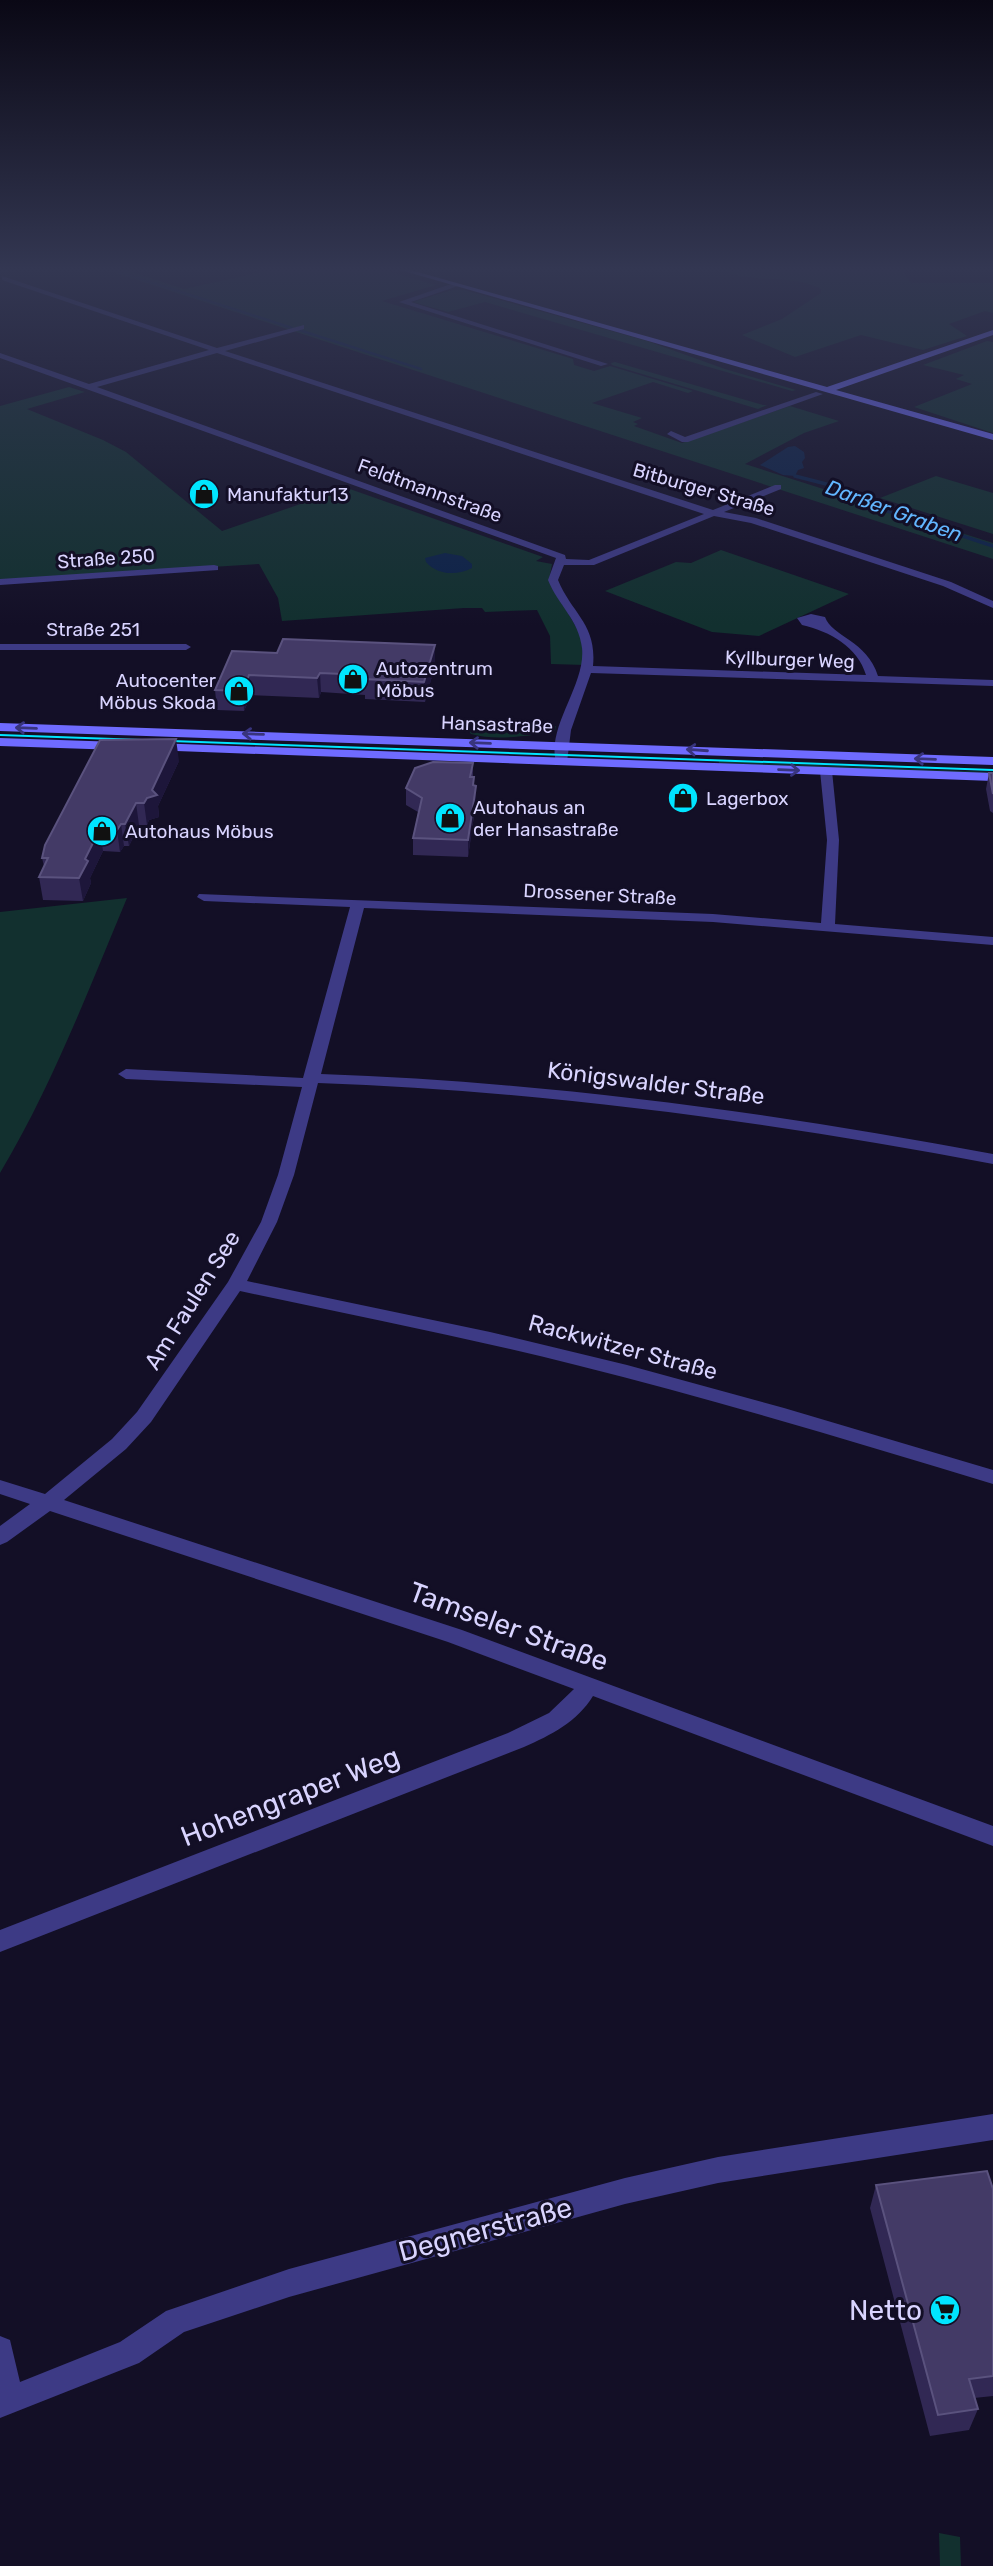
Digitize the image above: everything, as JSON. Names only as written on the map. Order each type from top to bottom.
[{"type":"main road","points":[[795,387],[993,445]]},
{"type":"main road","points":[[818,387],[993,437]]},
{"type":"main road","points":[[819,394],[838,387]]},
{"type":"main road","name":"Hansastraße","points":[[0,727],[993,761]]},
{"type":"main road","name":"Hansastraße","points":[[0,742],[993,777]]},
{"type":"street","name":"Feldtmannstraße","points":[[88,387],[561,557],[560,562]]},
{"type":"street","name":"Bitburger Straße","points":[[326,387],[712,513],[753,520],[947,584],[993,605]]},
{"type":"street","points":[[709,432],[819,394]]},
{"type":"street","points":[[561,762],[560,745],[586,669],[589,648],[586,636],[553,580],[560,562],[590,563],[778,487]]},
{"type":"street","name":"Straße 250","points":[[0,582],[214,568]]},
{"type":"street","points":[[822,626],[857,649],[866,659],[873,679]]},
{"type":"street","name":"Straße 251","points":[[0,647],[186,647]]},
{"type":"street","name":"Kyllburger Weg","points":[[586,669],[993,683]]},
{"type":"street","points":[[826,771],[833,840],[828,926]]},
{"type":"street","name":"Drossener Straße","points":[[204,897],[713,918],[993,941]]},
{"type":"street","name":"Am Faulen See","points":[[0,1536],[119,1444],[144,1417],[236,1284],[269,1222],[286,1175],[358,904]]},
{"type":"street","name":"Königswalder Straße","points":[[126,1074],[408,1081],[604,1097],[796,1123],[993,1159]]},
{"type":"street","name":"Rackwitzer Straße","points":[[236,1284],[425,1323],[575,1358],[804,1419],[993,1477]]},
{"type":"street","name":"Tamseler Straße","points":[[0,1487],[455,1636],[993,1836]]},
{"type":"street","name":"Hohengraper Weg","points":[[0,1941],[516,1740],[561,1718],[579,1702],[588,1686]]},
{"type":"street","name":"Degnerstraße","points":[[5,2402],[129,2353],[176,2321],[300,2279],[678,2179],[993,2127]]},
{"type":"street","points":[[0,2350],[5,2402]]},
{"type":"green space","points":[[69,387],[85,392],[27,409],[126,452],[222,531],[347,488],[543,557],[536,561],[552,564],[549,580],[580,634],[585,665],[551,664],[550,636],[537,610],[485,612],[482,608],[464,608],[282,621],[278,598],[259,564],[0,580],[0,406]]},
{"type":"green space","points":[[464,387],[639,387],[592,403],[642,418],[633,422],[638,424],[634,426],[682,443],[790,406],[839,421],[804,433],[745,464],[993,543],[993,559]]},
{"type":"green space","points":[[668,387],[693,391],[688,393]]},
{"type":"green space","points":[[684,387],[700,387],[767,405],[758,409]]},
{"type":"green space","points":[[965,387],[993,387],[993,433],[914,407]]},
{"type":"green space","points":[[936,476],[993,493],[993,534],[880,498]]},
{"type":"green space","points":[[721,550],[849,594],[759,636],[712,632],[605,591],[676,562],[691,563]]},
{"type":"green space","points":[[470,722],[556,726],[555,731],[545,733],[490,737],[471,734],[468,730]]},
{"type":"green space","points":[[719,761],[993,772],[993,774],[719,764]]},
{"type":"green space","points":[[127,898],[53,1072],[0,1173],[0,912]]},
{"type":"green space","points":[[939,2533],[960,2537],[961,2566],[940,2566]]},
{"type":"water","points":[[795,446],[804,452],[805,458],[802,462],[804,468],[798,470],[795,476],[783,475],[760,465],[788,447]]},
{"type":"water","points":[[445,553],[462,556],[472,564],[472,568],[448,573],[436,570],[426,562],[425,558]]},
{"type":"building","points":[[283,639],[435,645],[424,682],[364,679],[366,675],[320,673],[317,678],[249,675],[243,691],[215,690],[232,651],[277,653]]},
{"type":"building","points":[[176,739],[152,790],[157,795],[147,798],[144,803],[136,803],[125,824],[121,824],[117,830],[100,829],[79,878],[39,877],[48,858],[42,858],[45,845],[100,740]]},
{"type":"building","name":"Autohaus an der Hansastraße","points":[[433,762],[473,763],[470,777],[474,777],[473,785],[476,786],[468,840],[413,838],[422,798],[406,788],[415,768]]},
{"type":"building","points":[[989,773],[993,773],[993,794]]},
{"type":"building","name":"Netto","points":[[987,2171],[993,2189],[993,2376],[969,2379],[978,2409],[938,2415],[876,2185]]},
{"type":"waterway","name":"Darßer Graben","points":[[795,476],[834,486],[854,500],[993,546]]},
{"type":"tram line","points":[[0,735],[993,770]]},
{"type":"place","name":"Manufaktur13","points":[[204,494]]},
{"type":"place","name":"Autozentrum Möbus","points":[[353,679]]},
{"type":"place","name":"Autocenter Möbus Skoda","points":[[239,691]]},
{"type":"place","name":"Lagerbox","points":[[683,798]]},
{"type":"place","name":"Autohaus an der Hansastraße","points":[[450,818]]},
{"type":"place","name":"Autohaus Möbus","points":[[102,831]]},
{"type":"place","name":"Netto","points":[[945,2310]]}]
